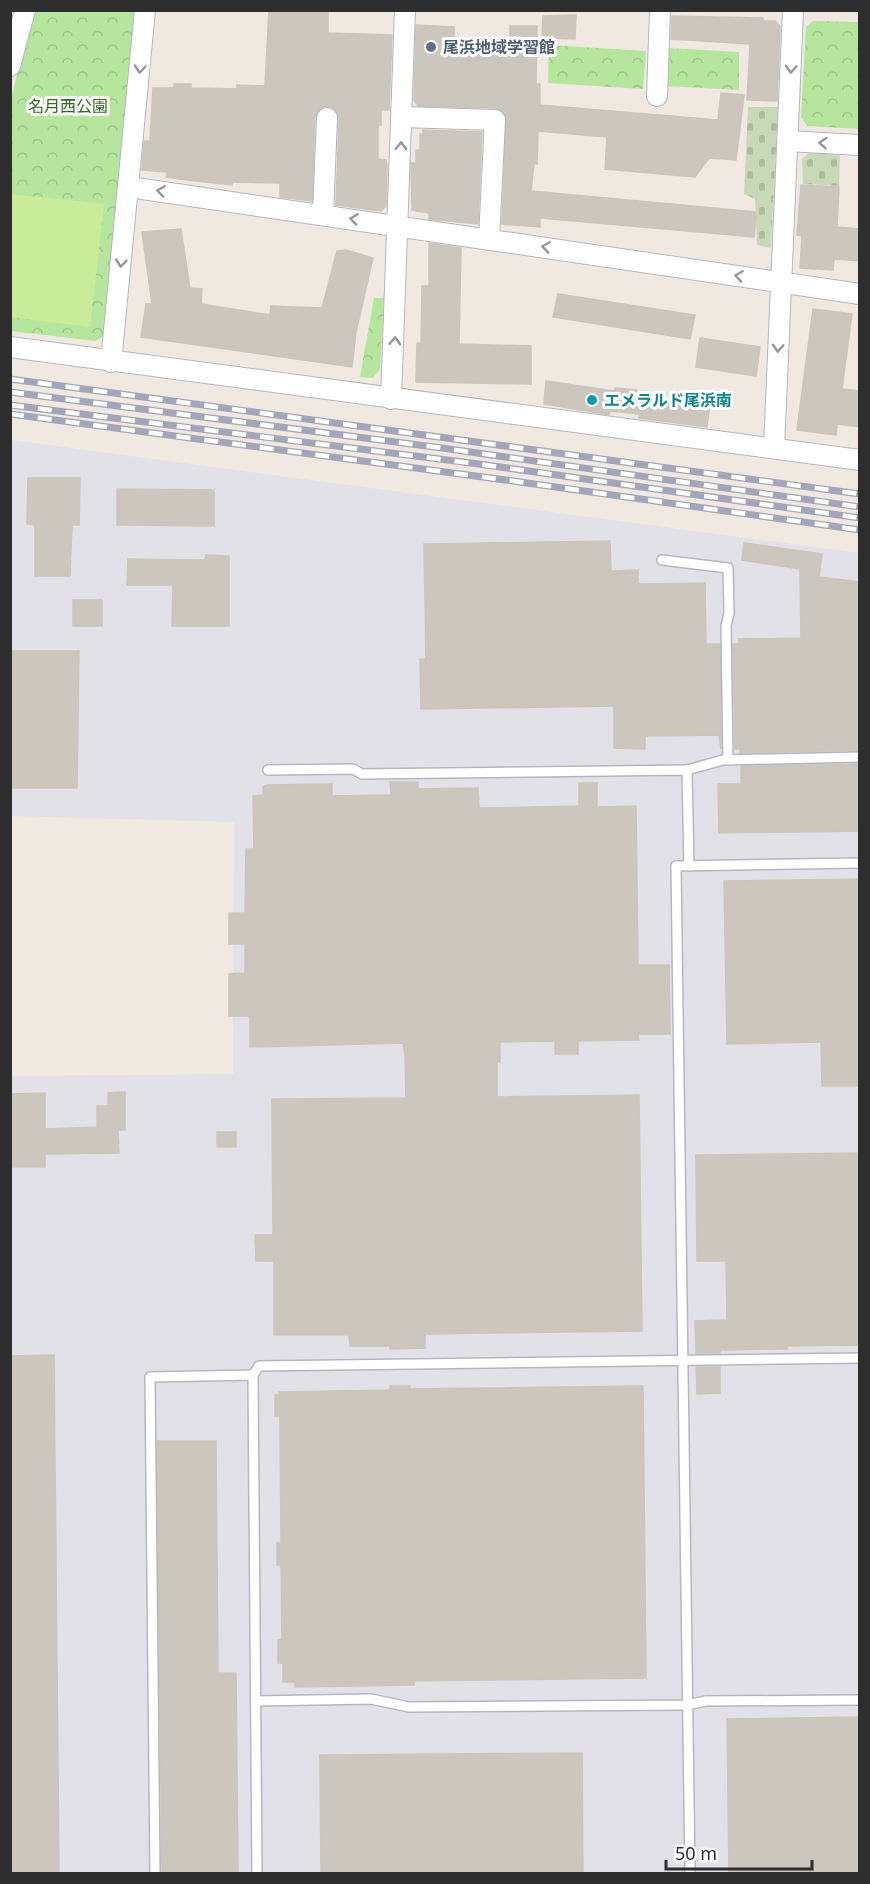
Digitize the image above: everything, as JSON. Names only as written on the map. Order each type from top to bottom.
[{"type":"street","points":[[10,66],[25,10]]},
{"type":"street","points":[[111,362],[145,10]]},
{"type":"street","points":[[391,399],[405,10]]},
{"type":"street","points":[[657,96],[660,10]]},
{"type":"street","points":[[774,448],[793,10]]},
{"type":"street","points":[[402,117],[495,120],[489,239]]},
{"type":"street","points":[[323,214],[327,118]]},
{"type":"street","points":[[787,141],[860,145]]},
{"type":"street","points":[[129,187],[860,294]]},
{"type":"street","points":[[10,347],[860,460]]},
{"type":"lane","points":[[662,560],[728,568],[729,613],[726,626],[728,759]]},
{"type":"lane","points":[[268,770],[353,769],[362,774],[687,770],[728,759],[860,757]]},
{"type":"lane","points":[[687,770],[689,866]]},
{"type":"lane","points":[[690,1874],[676,866],[860,863]]},
{"type":"lane","points":[[257,1874],[253,1375],[259,1366],[860,1358]]},
{"type":"lane","points":[[155,1874],[150,1377],[253,1375]]},
{"type":"lane","points":[[256,1701],[370,1699],[409,1707],[687,1705],[706,1701],[860,1700]]},
{"type":"shaded area","points":[[11,440],[859,553],[859,1873],[11,1873],[11,1076],[233,1074],[234,822],[11,816]]},
{"type":"green space","name":"名月西公園","points":[[35,10],[135,11],[105,336],[95,341],[11,331],[11,99],[32,12]]},
{"type":"green space","points":[[813,21],[859,22],[859,129],[807,126],[801,117],[806,27]]},
{"type":"green space","points":[[549,45],[646,51],[643,89],[548,83]]},
{"type":"green space","points":[[667,48],[739,52],[739,90],[666,86]]},
{"type":"green space","points":[[748,107],[778,107],[771,248],[757,245],[755,199],[744,194]]},
{"type":"green space","points":[[810,152],[840,152],[839,186],[803,184],[802,159]]},
{"type":"green space","points":[[11,194],[104,204],[90,327],[11,317]]},
{"type":"green space","points":[[374,298],[384,298],[380,369],[373,378],[360,377]]},
{"type":"building","points":[[269,10],[328,10],[328,33],[392,35],[389,110],[381,110],[381,125],[378,125],[378,159],[386,160],[387,165],[386,206],[381,211],[336,205],[339,118],[334,108],[328,106],[321,108],[315,117],[312,201],[280,197],[280,183],[232,182],[232,185],[166,177],[167,172],[142,170],[144,141],[150,141],[153,88],[174,88],[174,84],[191,84],[191,88],[237,89],[237,85],[265,86]]},
{"type":"building","points":[[576,15],[575,39],[542,38],[543,16]]},
{"type":"building","points":[[672,16],[763,18],[763,21],[775,21],[780,26],[777,101],[747,100],[750,44],[671,39]]},
{"type":"building","points":[[416,25],[454,27],[454,42],[505,43],[510,36],[510,26],[537,26],[536,84],[540,84],[540,105],[718,120],[721,93],[744,95],[736,160],[709,158],[695,177],[605,169],[607,137],[538,131],[537,164],[534,163],[531,191],[756,212],[754,237],[540,218],[540,227],[502,224],[506,115],[495,108],[418,106],[414,100]]},
{"type":"building","points":[[423,130],[482,132],[478,224],[429,219],[429,213],[412,210],[411,163],[416,163],[416,150],[420,150],[420,134],[423,134]]},
{"type":"building","points":[[801,185],[839,187],[837,227],[860,229],[860,261],[834,259],[833,270],[800,268],[802,236],[797,235]]},
{"type":"building","points":[[181,229],[190,288],[202,289],[201,304],[270,315],[271,306],[322,308],[337,251],[346,250],[373,258],[356,332],[352,367],[141,337],[146,304],[152,304],[142,232]]},
{"type":"building","points":[[429,243],[461,248],[459,344],[531,346],[531,384],[416,382],[417,343],[421,343],[422,286],[429,286]]},
{"type":"building","points":[[558,294],[695,315],[690,339],[553,317]]},
{"type":"building","points":[[813,309],[852,314],[842,389],[860,391],[860,427],[837,424],[836,435],[797,430]]},
{"type":"building","points":[[700,338],[760,347],[756,376],[696,367]]},
{"type":"building","points":[[546,381],[615,391],[615,388],[637,390],[637,395],[710,404],[707,427],[639,418],[639,414],[610,411],[609,415],[544,404]]},
{"type":"building","points":[[28,478],[80,478],[79,525],[72,525],[70,576],[35,576],[35,525],[27,524]]},
{"type":"building","points":[[117,489],[214,490],[214,526],[117,525]]},
{"type":"building","points":[[610,541],[611,571],[638,570],[638,584],[705,583],[706,644],[720,644],[721,749],[719,735],[645,736],[645,749],[614,748],[614,706],[421,709],[420,659],[426,659],[424,544]]},
{"type":"building","points":[[744,543],[822,554],[819,577],[860,582],[860,750],[740,753],[740,749],[735,749],[733,644],[739,644],[739,639],[801,638],[800,569],[742,560]]},
{"type":"building","points":[[206,555],[229,556],[229,626],[172,626],[173,585],[127,585],[128,559],[205,560]]},
{"type":"building","points":[[73,600],[102,600],[102,626],[73,626]]},
{"type":"building","points":[[10,651],[79,651],[77,788],[10,788]]},
{"type":"building","points":[[860,764],[860,831],[719,833],[718,784],[741,784],[741,766]]},
{"type":"building","points":[[390,782],[418,782],[418,789],[478,788],[479,808],[579,806],[579,783],[597,783],[597,807],[636,806],[638,965],[669,965],[670,1034],[638,1034],[639,1040],[578,1041],[578,1054],[555,1054],[555,1041],[500,1042],[500,1062],[497,1062],[497,1097],[639,1095],[642,1331],[425,1334],[425,1348],[390,1349],[390,1346],[350,1346],[349,1335],[274,1335],[274,1261],[256,1261],[255,1235],[273,1235],[272,1099],[406,1098],[405,1055],[403,1043],[250,1047],[250,1016],[229,1016],[229,974],[245,973],[245,944],[229,944],[229,913],[245,913],[246,849],[254,849],[253,796],[263,795],[263,787],[267,785],[332,784],[332,796],[391,795]]},
{"type":"building","points":[[860,879],[860,1086],[822,1086],[821,1042],[727,1044],[724,881]]},
{"type":"building","points":[[125,1092],[125,1130],[118,1130],[119,1153],[45,1154],[45,1167],[10,1167],[10,1094],[45,1093],[45,1129],[97,1127],[97,1106],[108,1106],[108,1093]]},
{"type":"building","points":[[217,1132],[236,1132],[236,1147],[217,1147]]},
{"type":"building","points":[[860,1153],[860,1345],[787,1346],[787,1349],[720,1350],[720,1353],[696,1353],[695,1321],[727,1320],[726,1261],[697,1261],[696,1155]]},
{"type":"building","points":[[54,1355],[59,1874],[10,1874],[10,1356]]},
{"type":"building","points":[[696,1367],[720,1367],[720,1393],[697,1394]]},
{"type":"building","points":[[390,1386],[410,1386],[410,1389],[643,1386],[646,1678],[414,1681],[414,1685],[295,1687],[295,1682],[283,1682],[283,1663],[278,1663],[278,1640],[282,1640],[281,1565],[277,1565],[277,1543],[281,1543],[280,1416],[275,1416],[275,1395],[279,1395],[279,1392],[390,1390]]},
{"type":"building","points":[[157,1441],[216,1441],[218,1673],[236,1673],[238,1874],[162,1874]]},
{"type":"building","points":[[860,1717],[860,1874],[729,1874],[727,1719]]},
{"type":"building","points":[[582,1753],[583,1874],[321,1874],[320,1755]]},
{"type":"railway","points":[[10,379],[860,494]]},
{"type":"railway","points":[[10,392],[442,448],[860,507]]},
{"type":"railway","points":[[10,405],[479,464],[860,518]]},
{"type":"railway","points":[[10,414],[860,530]]},
{"type":"place","name":"尾浜地域学習館","points":[[431,47]]},
{"type":"place","name":"エメラルド尾浜南","points":[[592,400]]}]
